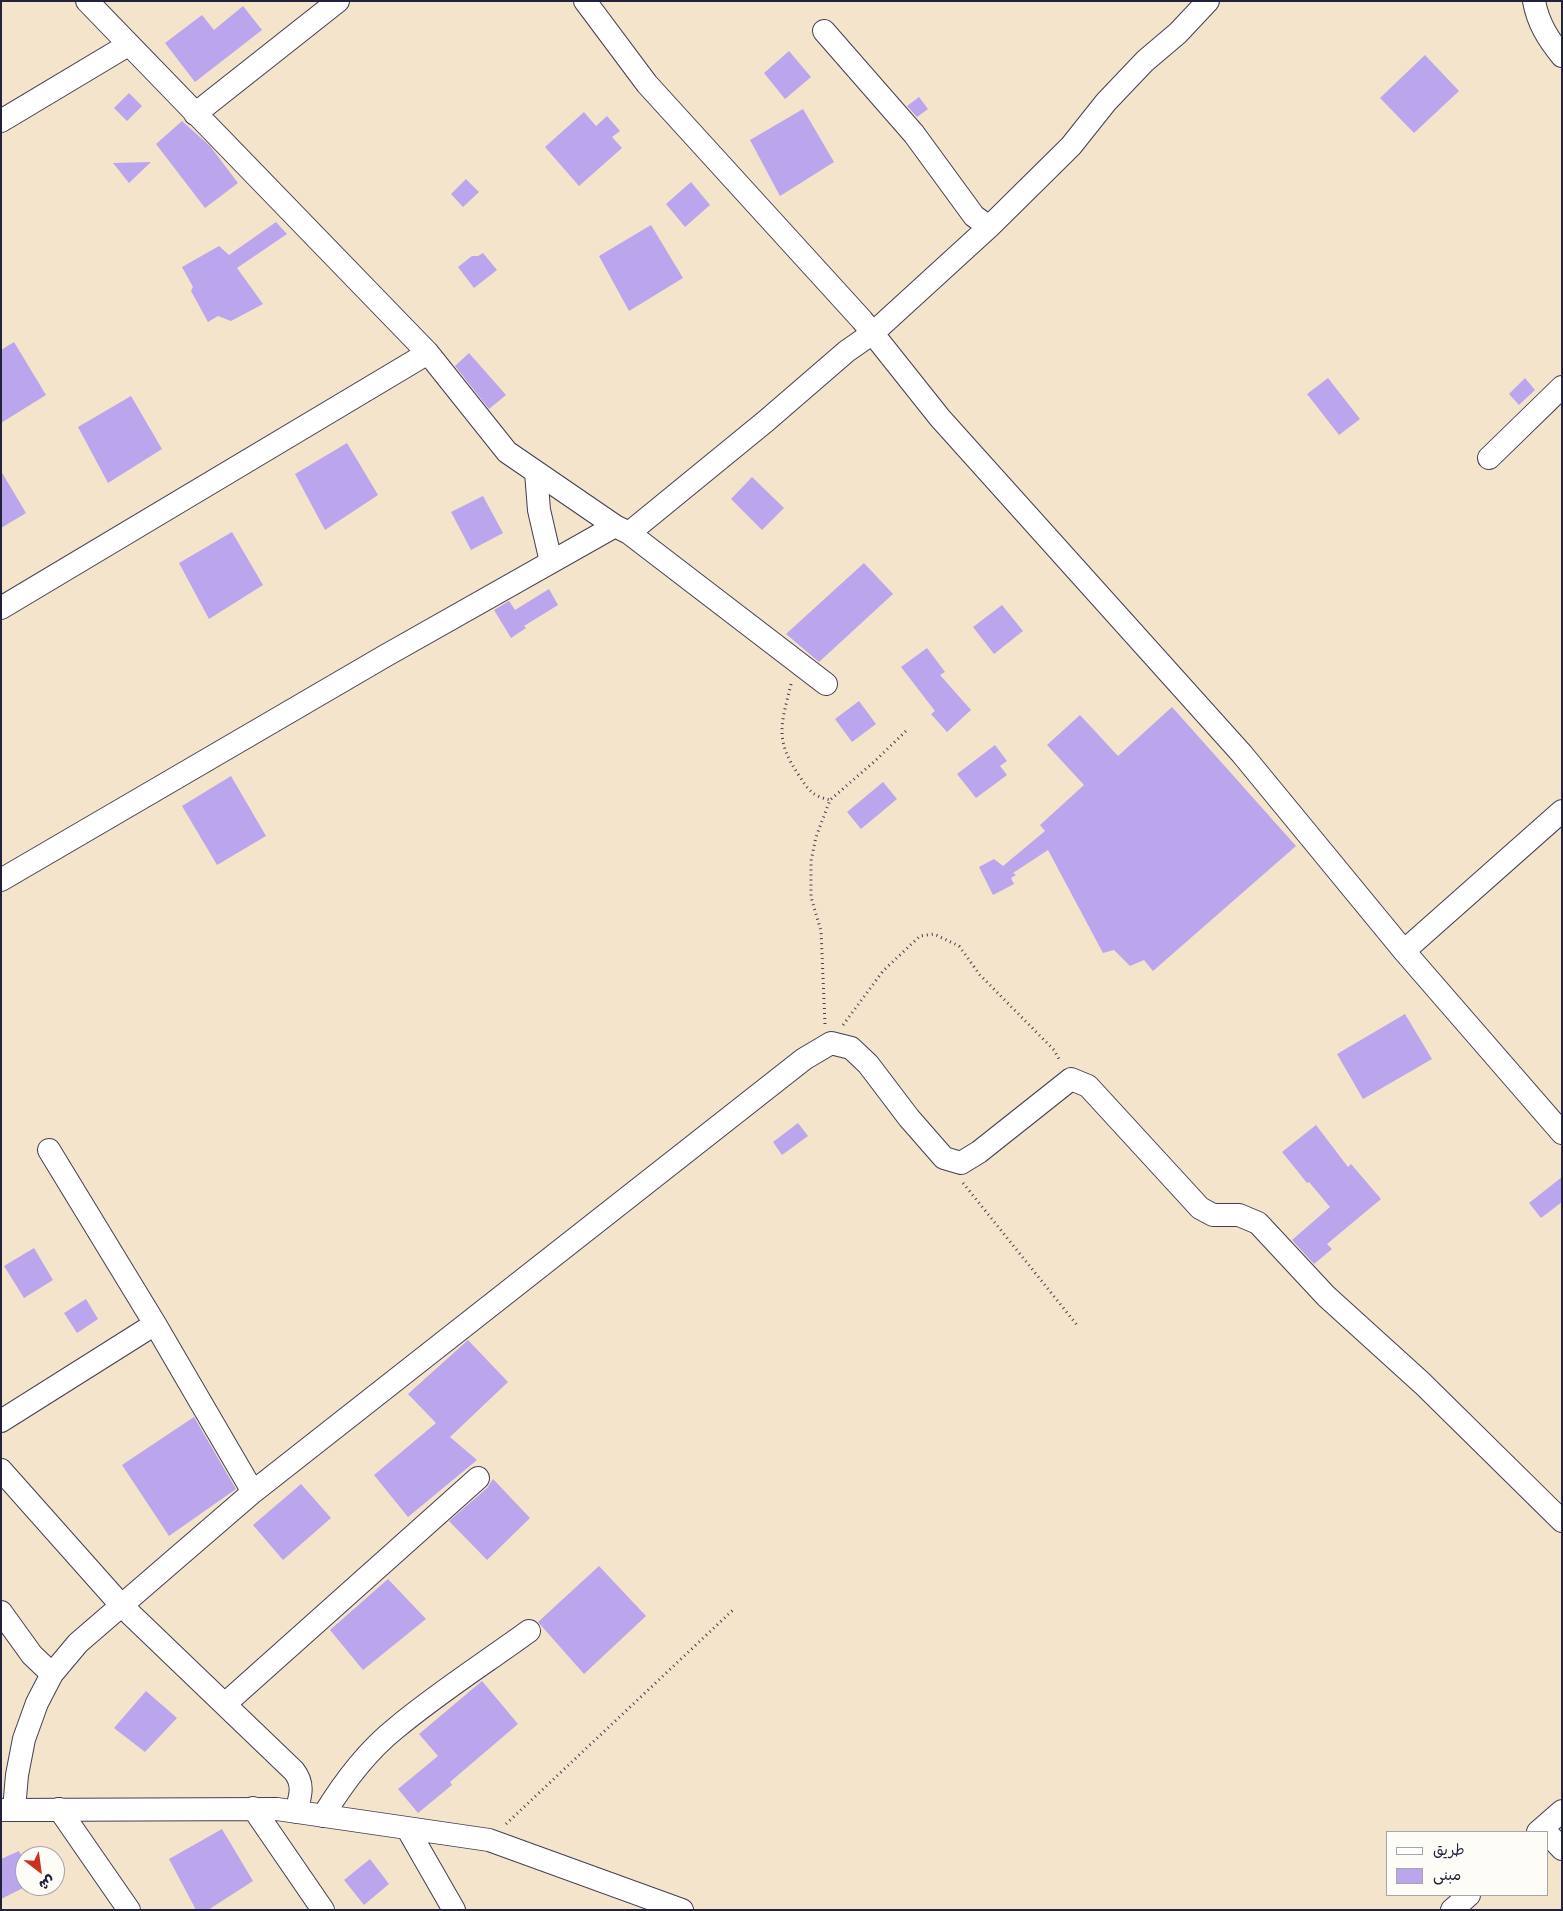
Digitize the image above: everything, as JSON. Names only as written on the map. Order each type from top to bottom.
[{"type":"street","points":[[87,1],[128,46],[428,353],[506,452],[622,529],[826,684]]},
{"type":"street","points":[[195,114],[338,1]]},
{"type":"street","points":[[585,1],[647,84],[873,333],[940,418],[1242,754],[1404,950],[1562,1133]]},
{"type":"street","points":[[1,880],[385,656],[421,637],[448,618],[551,562],[622,529],[766,421],[847,350],[873,333],[989,227],[1071,146],[1106,102],[1145,60],[1178,32],[1208,1]]},
{"type":"street","points":[[1534,1],[1537,16],[1545,33],[1562,56]]},
{"type":"street","points":[[824,31],[914,134],[974,216],[989,227]]},
{"type":"street","points":[[1,121],[128,46]]},
{"type":"street","points":[[1,608],[428,353]]},
{"type":"street","points":[[1489,458],[1562,387]]},
{"type":"street","points":[[536,472],[539,510],[551,562]]},
{"type":"street","points":[[1404,950],[1562,811]]},
{"type":"street","points":[[682,1910],[490,1840],[296,1812],[253,1808],[8,1810],[24,1740],[37,1702],[52,1674],[78,1642],[253,1492],[796,1065],[831,1043],[851,1048],[868,1064],[909,1118],[944,1158],[961,1163],[979,1152],[1071,1078],[1088,1086],[1200,1208],[1213,1214],[1239,1215],[1258,1223],[1326,1296],[1423,1384],[1562,1521]]},
{"type":"street","points":[[49,1150],[155,1324],[253,1492]]},
{"type":"street","points":[[1,1421],[155,1324]]},
{"type":"street","points":[[1,1470],[121,1605],[298,1776],[302,1789],[296,1812]]},
{"type":"street","points":[[225,1704],[478,1478]]},
{"type":"street","points":[[1,1612],[32,1655],[52,1674]]},
{"type":"street","points":[[323,1816],[342,1786],[368,1755],[395,1728],[529,1631]]},
{"type":"street","points":[[253,1808],[323,1910]]},
{"type":"street","points":[[59,1810],[129,1910]]},
{"type":"street","points":[[1544,1831],[1562,1811]]},
{"type":"street","points":[[407,1828],[454,1910]]},
{"type":"street","points":[[1548,1835],[1562,1849]]},
{"type":"street","points":[[1452,1910],[1468,1896]]},
{"type":"path","points":[[789,656],[791,681],[781,732],[786,756],[815,796],[830,800]]},
{"type":"path","points":[[825,1047],[821,930],[811,897],[811,861],[816,837],[830,800],[907,730]]},
{"type":"path","points":[[825,1047],[883,971],[920,936],[934,934],[959,946],[980,975],[1054,1050],[1071,1078]]},
{"type":"path","points":[[951,1160],[960,1178],[995,1225],[1077,1325]]},
{"type":"path","points":[[490,1840],[734,1609]]},
{"type":"building","points":[[243,6],[262,30],[195,82],[165,43],[202,15],[214,30]]},
{"type":"building","points":[[789,51],[811,77],[785,99],[764,73]]},
{"type":"building","points":[[1425,55],[1459,91],[1414,133],[1380,98]]},
{"type":"building","points":[[129,93],[142,106],[127,121],[114,108]]},
{"type":"building","points":[[919,97],[928,109],[917,117],[907,106]]},
{"type":"building","points":[[803,109],[834,162],[780,196],[750,140]]},
{"type":"building","points":[[584,112],[596,126],[607,116],[620,131],[612,137],[622,148],[579,186],[545,147]]},
{"type":"building","points":[[182,121],[210,146],[238,183],[205,208],[156,144]]},
{"type":"building","points":[[151,162],[129,183],[113,163]]},
{"type":"building","points":[[466,179],[479,192],[463,207],[451,194]]},
{"type":"building","points":[[691,182],[710,205],[685,227],[666,204]]},
{"type":"building","points":[[276,222],[287,234],[237,268],[263,304],[231,321],[218,316],[208,322],[191,291],[193,287],[182,267],[219,246],[229,255]]},
{"type":"building","points":[[651,225],[683,278],[629,311],[599,256]]},
{"type":"building","points":[[483,253],[497,270],[474,288],[458,267],[472,256],[478,256]]},
{"type":"building","points":[[14,342],[46,395],[1,423],[1,350]]},
{"type":"building","points":[[469,353],[506,395],[489,409],[455,366]]},
{"type":"building","points":[[1328,378],[1360,419],[1339,435],[1307,394]]},
{"type":"building","points":[[1525,378],[1535,390],[1519,405],[1509,394]]},
{"type":"building","points":[[131,396],[162,449],[108,483],[78,427]]},
{"type":"building","points":[[347,443],[378,495],[325,530],[295,474]]},
{"type":"building","points":[[1,471],[26,513],[1,528]]},
{"type":"building","points":[[752,477],[784,508],[762,530],[731,499]]},
{"type":"building","points":[[483,496],[503,533],[471,550],[451,512]]},
{"type":"building","points":[[232,532],[263,585],[209,619],[179,563]]},
{"type":"building","points":[[864,563],[893,594],[819,662],[786,634]]},
{"type":"building","points":[[549,589],[558,605],[524,626],[526,628],[511,638],[494,610],[509,601],[515,610]]},
{"type":"building","points":[[1002,605],[1023,631],[994,654],[973,627]]},
{"type":"building","points":[[927,648],[945,672],[940,675],[971,710],[947,732],[931,714],[935,711],[901,667]]},
{"type":"building","points":[[859,701],[876,724],[852,742],[835,719]]},
{"type":"building","points":[[1172,707],[1296,846],[1153,971],[1144,960],[1130,966],[1114,950],[1103,953],[1048,850],[1013,873],[1016,875],[1011,878],[1014,884],[993,895],[979,867],[994,859],[1003,866],[1045,831],[1040,825],[1084,785],[1047,745],[1080,715],[1118,756]]},
{"type":"building","points":[[995,745],[1007,761],[1000,766],[1007,775],[976,798],[957,774]]},
{"type":"building","points":[[231,776],[266,836],[217,865],[182,806]]},
{"type":"building","points":[[883,782],[897,799],[861,829],[847,812]]},
{"type":"building","points":[[1405,1014],[1432,1059],[1363,1099],[1337,1054]]},
{"type":"building","points":[[798,1123],[808,1136],[782,1155],[773,1142]]},
{"type":"building","points":[[1316,1125],[1348,1167],[1351,1164],[1381,1199],[1327,1244],[1332,1249],[1314,1264],[1292,1240],[1330,1207],[1309,1182],[1307,1183],[1282,1152]]},
{"type":"building","points":[[1562,1177],[1562,1202],[1541,1218],[1529,1203]]},
{"type":"building","points":[[34,1248],[53,1280],[24,1298],[4,1266]]},
{"type":"building","points":[[86,1299],[98,1319],[77,1333],[64,1313]]},
{"type":"building","points":[[468,1340],[508,1382],[450,1437],[477,1460],[408,1517],[374,1475],[436,1423],[408,1394]]},
{"type":"building","points":[[194,1417],[236,1489],[169,1536],[122,1465]]},
{"type":"building","points":[[493,1479],[530,1518],[487,1560],[449,1521],[487,1488]]},
{"type":"building","points":[[301,1484],[331,1518],[283,1560],[253,1525]]},
{"type":"building","points":[[599,1566],[646,1616],[584,1674],[538,1622]]},
{"type":"building","points":[[388,1579],[426,1619],[363,1670],[330,1630]]},
{"type":"building","points":[[482,1681],[518,1724],[450,1782],[452,1785],[418,1813],[398,1789],[438,1756],[419,1734]]},
{"type":"building","points":[[146,1691],[177,1718],[145,1752],[114,1728]]},
{"type":"building","points":[[222,1829],[253,1881],[208,1910],[196,1910],[169,1859]]},
{"type":"building","points":[[15,1853],[15,1892],[1,1899],[1,1859]]},
{"type":"building","points":[[370,1859],[389,1884],[364,1905],[344,1880]]}]
